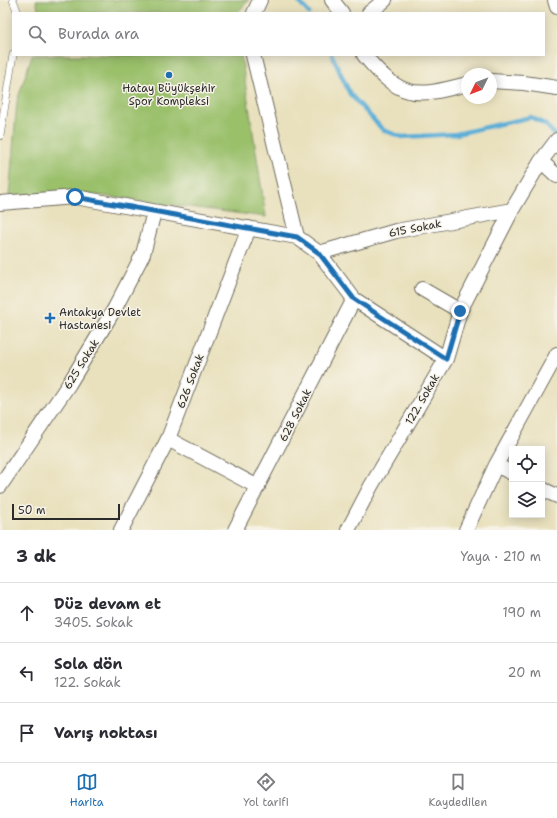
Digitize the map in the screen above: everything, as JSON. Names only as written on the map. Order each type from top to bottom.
[{"type":"street","points":[[254,12],[260,0]]},
{"type":"street","points":[[332,0],[341,12]]},
{"type":"street","points":[[370,12],[385,0]]},
{"type":"street","points":[[555,0],[557,7]]},
{"type":"street","points":[[253,56],[297,237]]},
{"type":"street","points":[[365,56],[380,74],[398,88],[414,94],[434,93],[461,86]]},
{"type":"street","points":[[497,81],[524,83],[557,88]]},
{"type":"street","name":"122. Sokak","points":[[348,530],[371,486],[446,359],[460,311],[512,210],[541,161],[557,140]]},
{"type":"street","points":[[541,161],[557,176]]},
{"type":"street","points":[[0,203],[75,197],[297,237],[319,253],[354,299],[446,359]]},
{"type":"street","name":"615 Sokak","points":[[319,253],[396,231],[512,210]]},
{"type":"street","name":"625 Sokak","points":[[0,486],[69,384],[115,308],[143,254],[154,212]]},
{"type":"street","name":"626 Sokak","points":[[121,530],[168,439],[249,228]]},
{"type":"street","points":[[422,289],[460,311]]},
{"type":"street","name":"628 Sokak","points":[[235,530],[354,299]]},
{"type":"street","points":[[466,530],[496,465],[557,354]]},
{"type":"street","points":[[168,439],[258,487]]},
{"type":"street","points":[[496,465],[509,472]]},
{"type":"street","points":[[545,490],[557,496]]},
{"type":"lane","points":[[13,0],[18,12]]},
{"type":"lane","points":[[0,136],[13,56]]},
{"type":"green space","points":[[36,0],[249,0],[238,12],[39,12]]},
{"type":"green space","points":[[32,56],[241,56],[266,217],[73,192],[9,196],[17,101]]},
{"type":"waterway","points":[[297,0],[308,12]]},
{"type":"waterway","points":[[332,56],[350,94],[383,130],[402,137],[456,134],[531,117],[546,125],[557,137]]},
{"type":"place","name":"Hatay Büyükşehir Spor Kompleksi","points":[[169,75]]},
{"type":"place","name":"Antakya Devlet Hastanesi","points":[[50,318]]},
{"type":"route","points":[[75,197],[297,237],[319,253],[354,299],[446,359],[460,311]]}]
